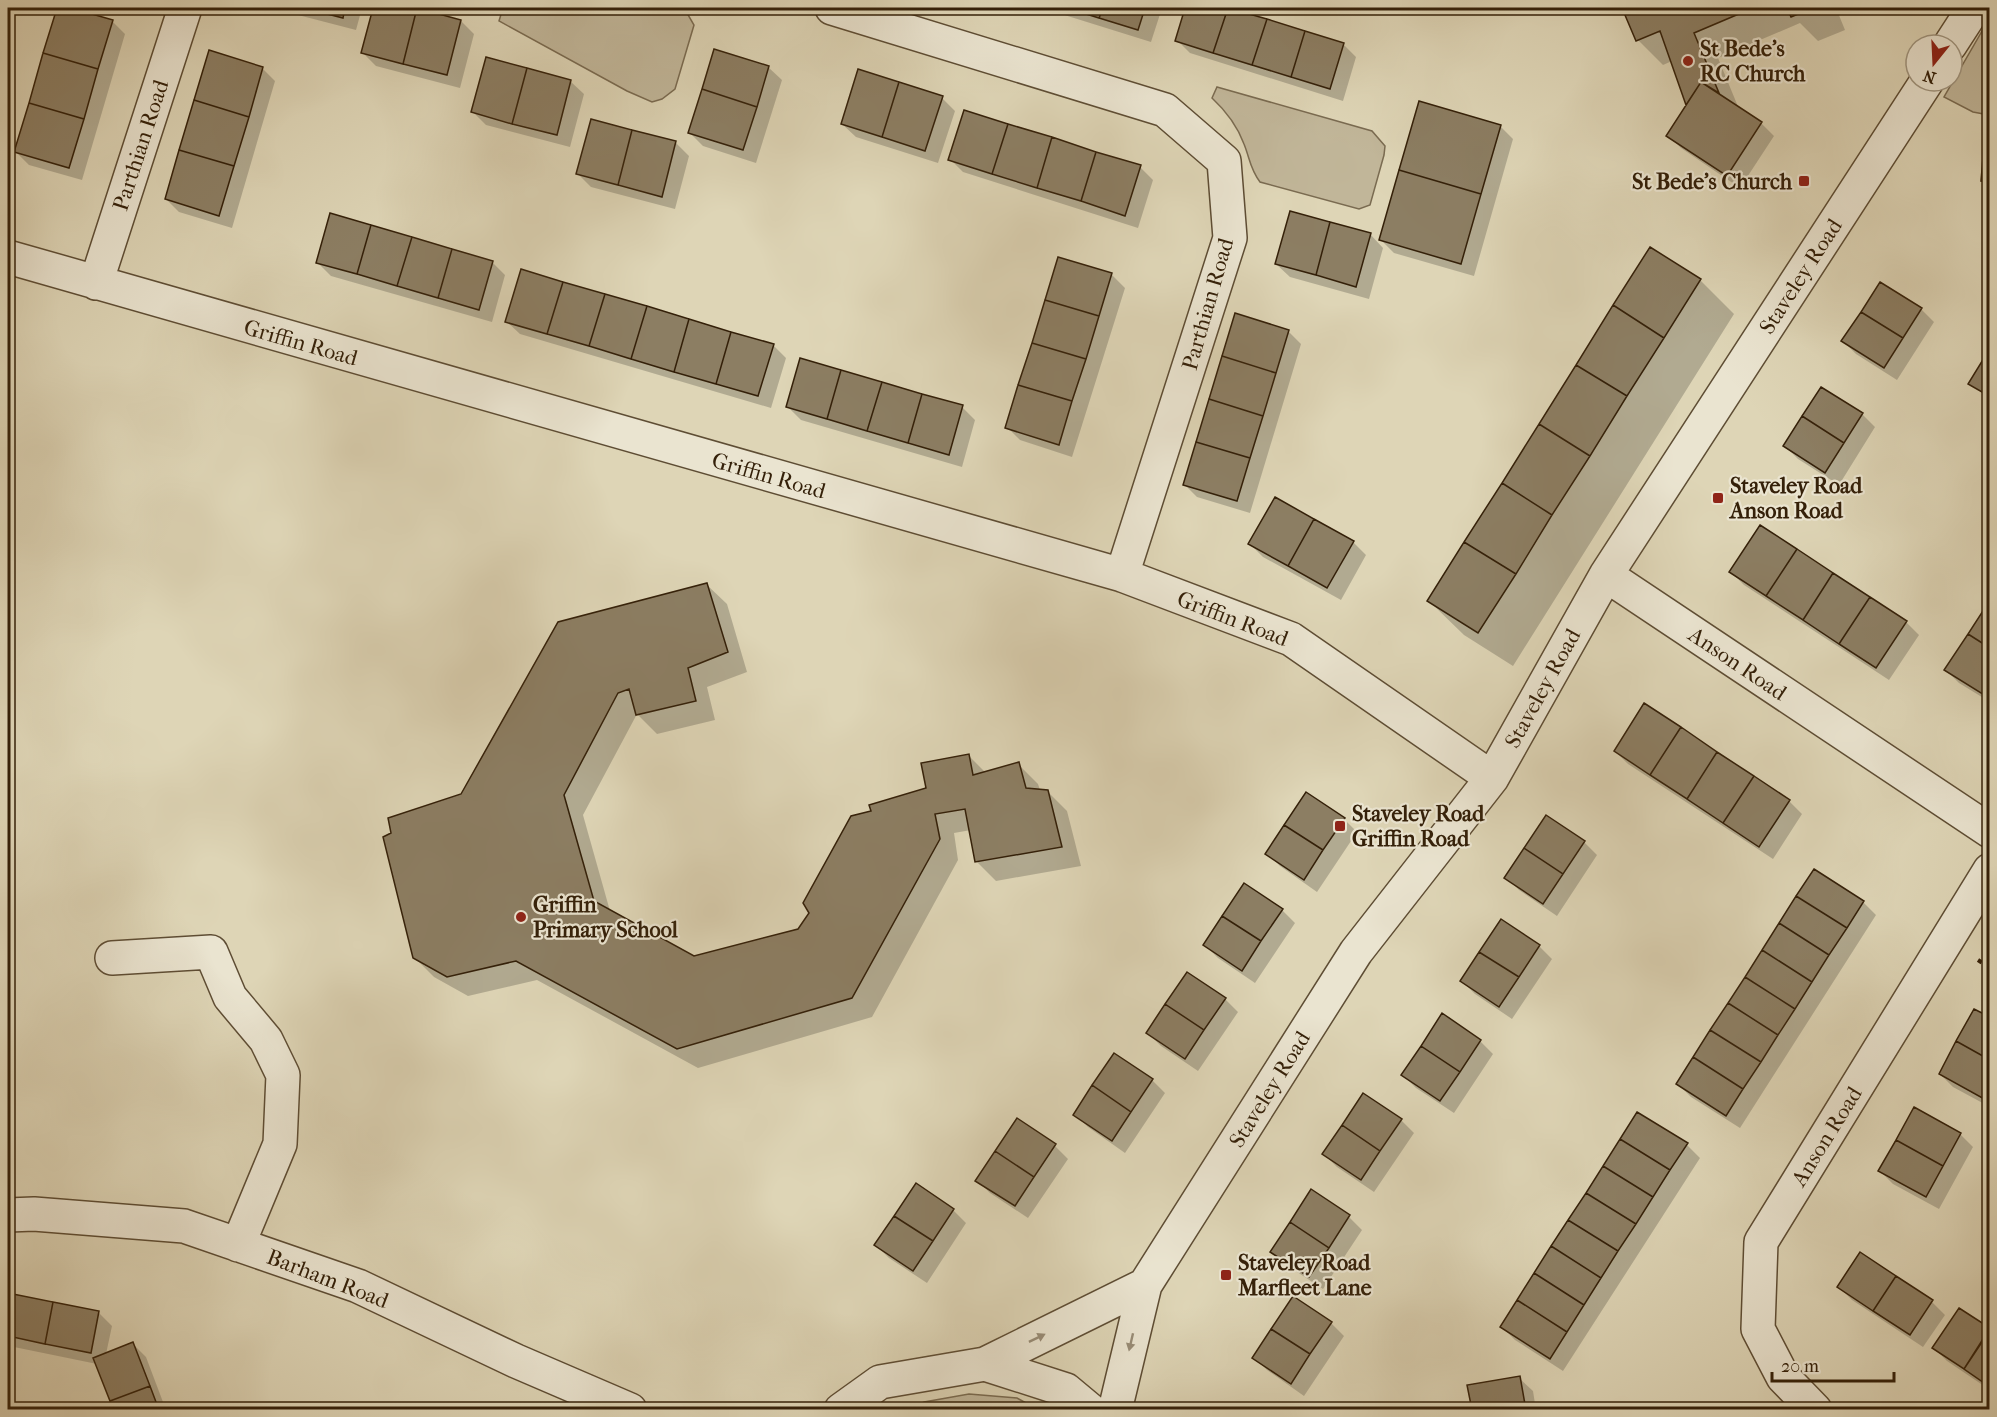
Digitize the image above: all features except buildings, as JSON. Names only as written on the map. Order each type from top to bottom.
[{"type":"street","name":"Parthian Road","points":[[96,283],[185,8]]},
{"type":"street","name":"Parthian Road","points":[[832,8],[1165,110],[1224,161],[1230,238],[1122,576]]},
{"type":"street","points":[[1958,33],[1974,8]]},
{"type":"street","name":"Staveley Road","points":[[1115,1410],[1145,1285],[1356,952],[1492,778],[1606,575],[1919,93]]},
{"type":"street","name":"Griffin Road","points":[[8,257],[1122,576],[1291,639],[1492,778]]},
{"type":"street","name":"Anson Road","points":[[1606,575],[1989,831]]},
{"type":"street","name":"Anson Road","points":[[1815,1410],[1783,1377],[1758,1329],[1761,1242],[1989,870]]},
{"type":"street","points":[[112,958],[211,952],[230,997],[266,1040],[283,1075],[280,1144],[238,1245]]},
{"type":"street","name":"Barham Road","points":[[8,1215],[34,1214],[184,1226],[358,1286],[516,1361],[630,1410]]},
{"type":"street","points":[[841,1410],[880,1382],[985,1364],[1145,1285]]},
{"type":"street","points":[[985,1364],[1066,1390],[1090,1410]]},
{"type":"shaded area","points":[[503,8],[668,8],[687,13],[694,25],[675,89],[662,99],[652,102],[627,91],[499,21]]},
{"type":"shaded area","points":[[1989,19],[1990,115],[1973,112],[1944,97],[1946,93],[1964,93],[1964,62]]},
{"type":"shaded area","points":[[1217,87],[1372,131],[1385,146],[1370,205],[1359,209],[1260,182],[1252,168],[1238,131],[1212,98]]},
{"type":"shaded area","points":[[969,1394],[1017,1398],[1037,1409],[910,1409],[924,1402]]},
{"type":"place","name":"St Bede's RC Church","points":[[1688,61]]},
{"type":"place","name":"St Bede's Church","points":[[1804,181]]},
{"type":"place","name":"Staveley Road Anson Road","points":[[1718,498]]},
{"type":"place","name":"Staveley Road Griffin Road","points":[[1340,826]]},
{"type":"place","name":"Griffin Primary School","points":[[521,917]]},
{"type":"place","name":"Staveley Road Marfleet Lane","points":[[1226,1275]]}]
